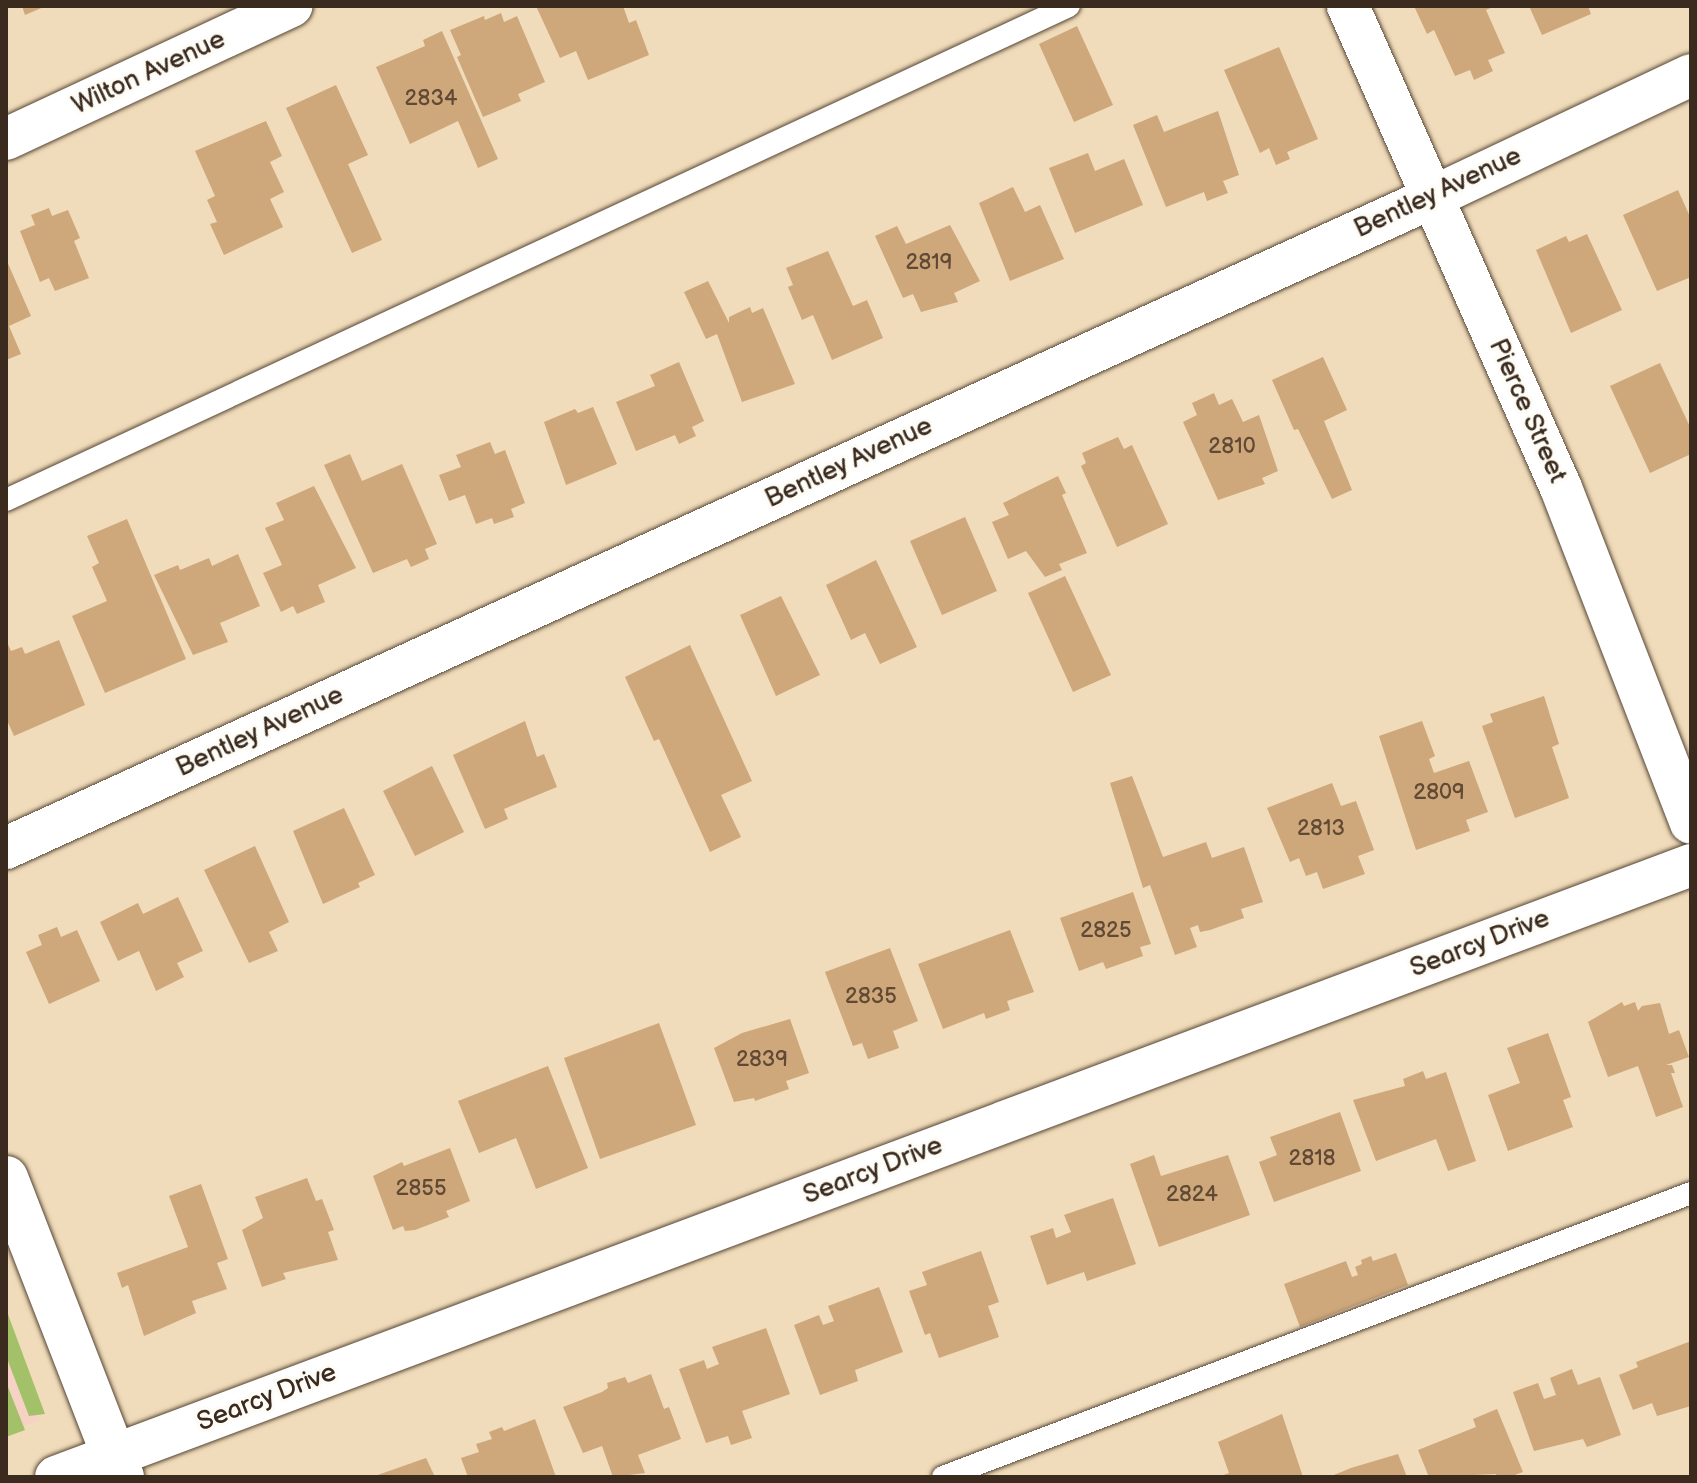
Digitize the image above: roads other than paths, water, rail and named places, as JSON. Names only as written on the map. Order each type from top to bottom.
[{"type":"street","name":"Wilton Avenue","points":[[6,139],[291,6]]},
{"type":"street","name":"Pierce Street","points":[[1348,6],[1592,563],[1691,823]]},
{"type":"street","name":"Bentley Avenue","points":[[6,848],[1433,197],[1691,75]]},
{"type":"street","name":"Searcy Drive","points":[[56,1477],[118,1466],[1691,865]]},
{"type":"street","points":[[6,1178],[118,1466]]},
{"type":"lane","points":[[6,500],[1069,6]]},
{"type":"lane","points":[[943,1477],[1691,1193]]}]
